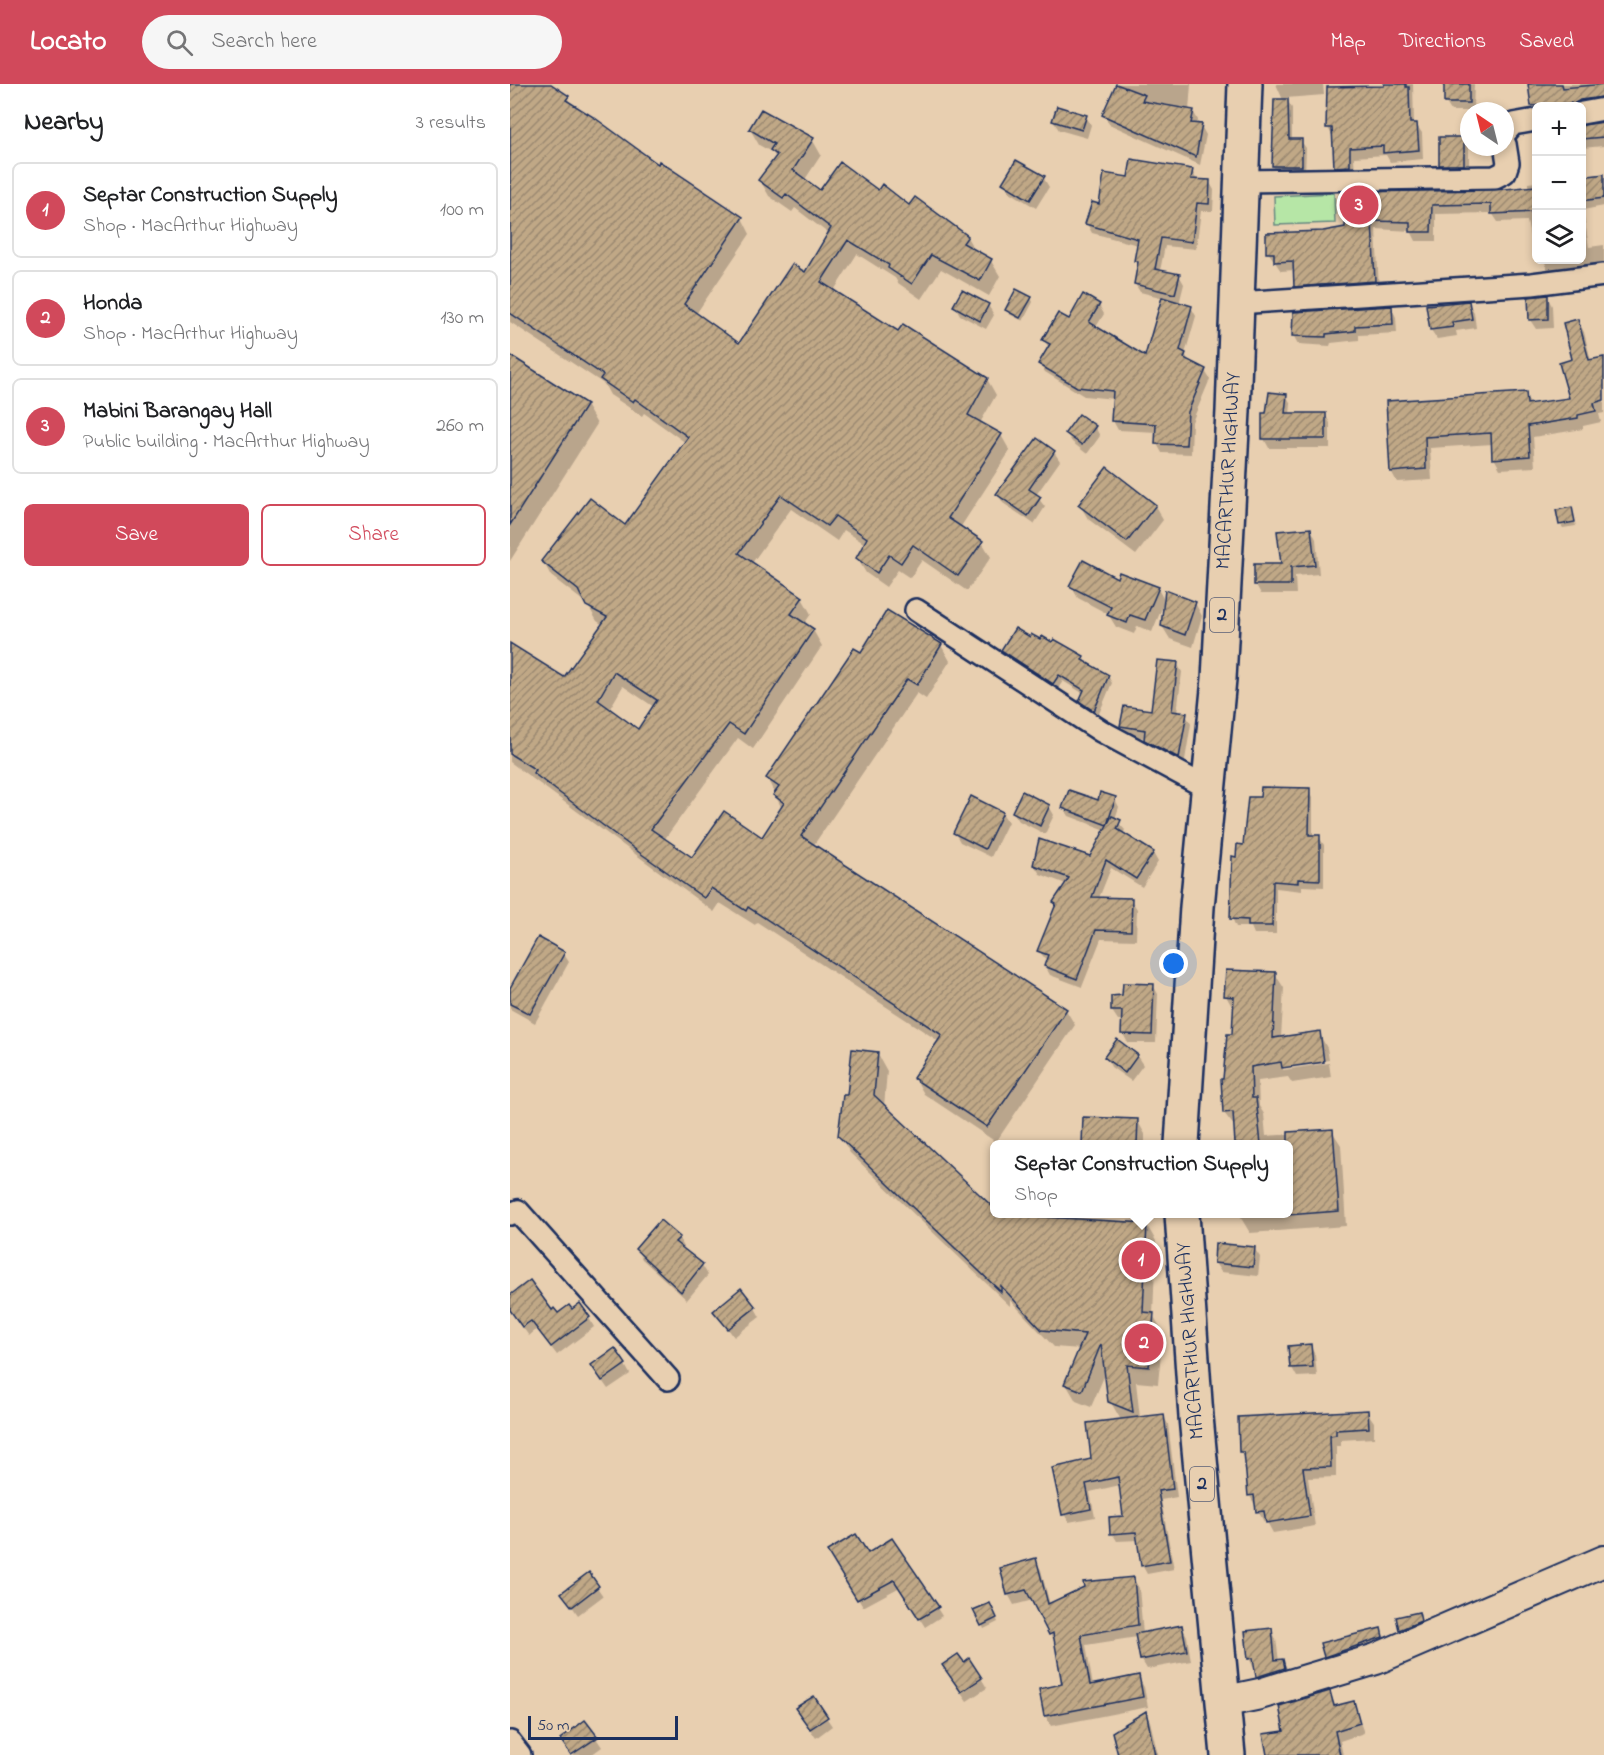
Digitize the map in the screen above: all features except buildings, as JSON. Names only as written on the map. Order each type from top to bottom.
[{"type":"highway","name":"MACARTHUR HIGHWAY","points":[[1182,1140],[1196,918],[1219,679],[1245,84]]},
{"type":"highway","name":"MACARTHUR HIGHWAY","points":[[1182,1218],[1195,1407],[1228,1755]]},
{"type":"street","points":[[1586,112],[1604,109]]},
{"type":"street","points":[[1514,124],[1532,121]]},
{"type":"street","points":[[1241,181],[1495,177],[1505,172],[1508,163],[1507,156]]},
{"type":"street","points":[[1237,303],[1509,285],[1604,275]]},
{"type":"street","points":[[916,610],[1101,731],[1209,789]]},
{"type":"street","points":[[510,1214],[518,1211],[668,1380]]},
{"type":"street","points":[[1222,1702],[1260,1694],[1376,1659],[1604,1561]]},
{"type":"street","points":[[510,1742],[520,1755]]},
{"type":"green space","points":[[1334,193],[1335,223],[1275,225],[1274,196]]},
{"type":"place","name":"Mabini Barangay Hall","points":[[1359,205]]},
{"type":"place","name":"Septar Construction Supply","points":[[1141,1260]]},
{"type":"place","name":"Honda","points":[[1144,1343]]}]
